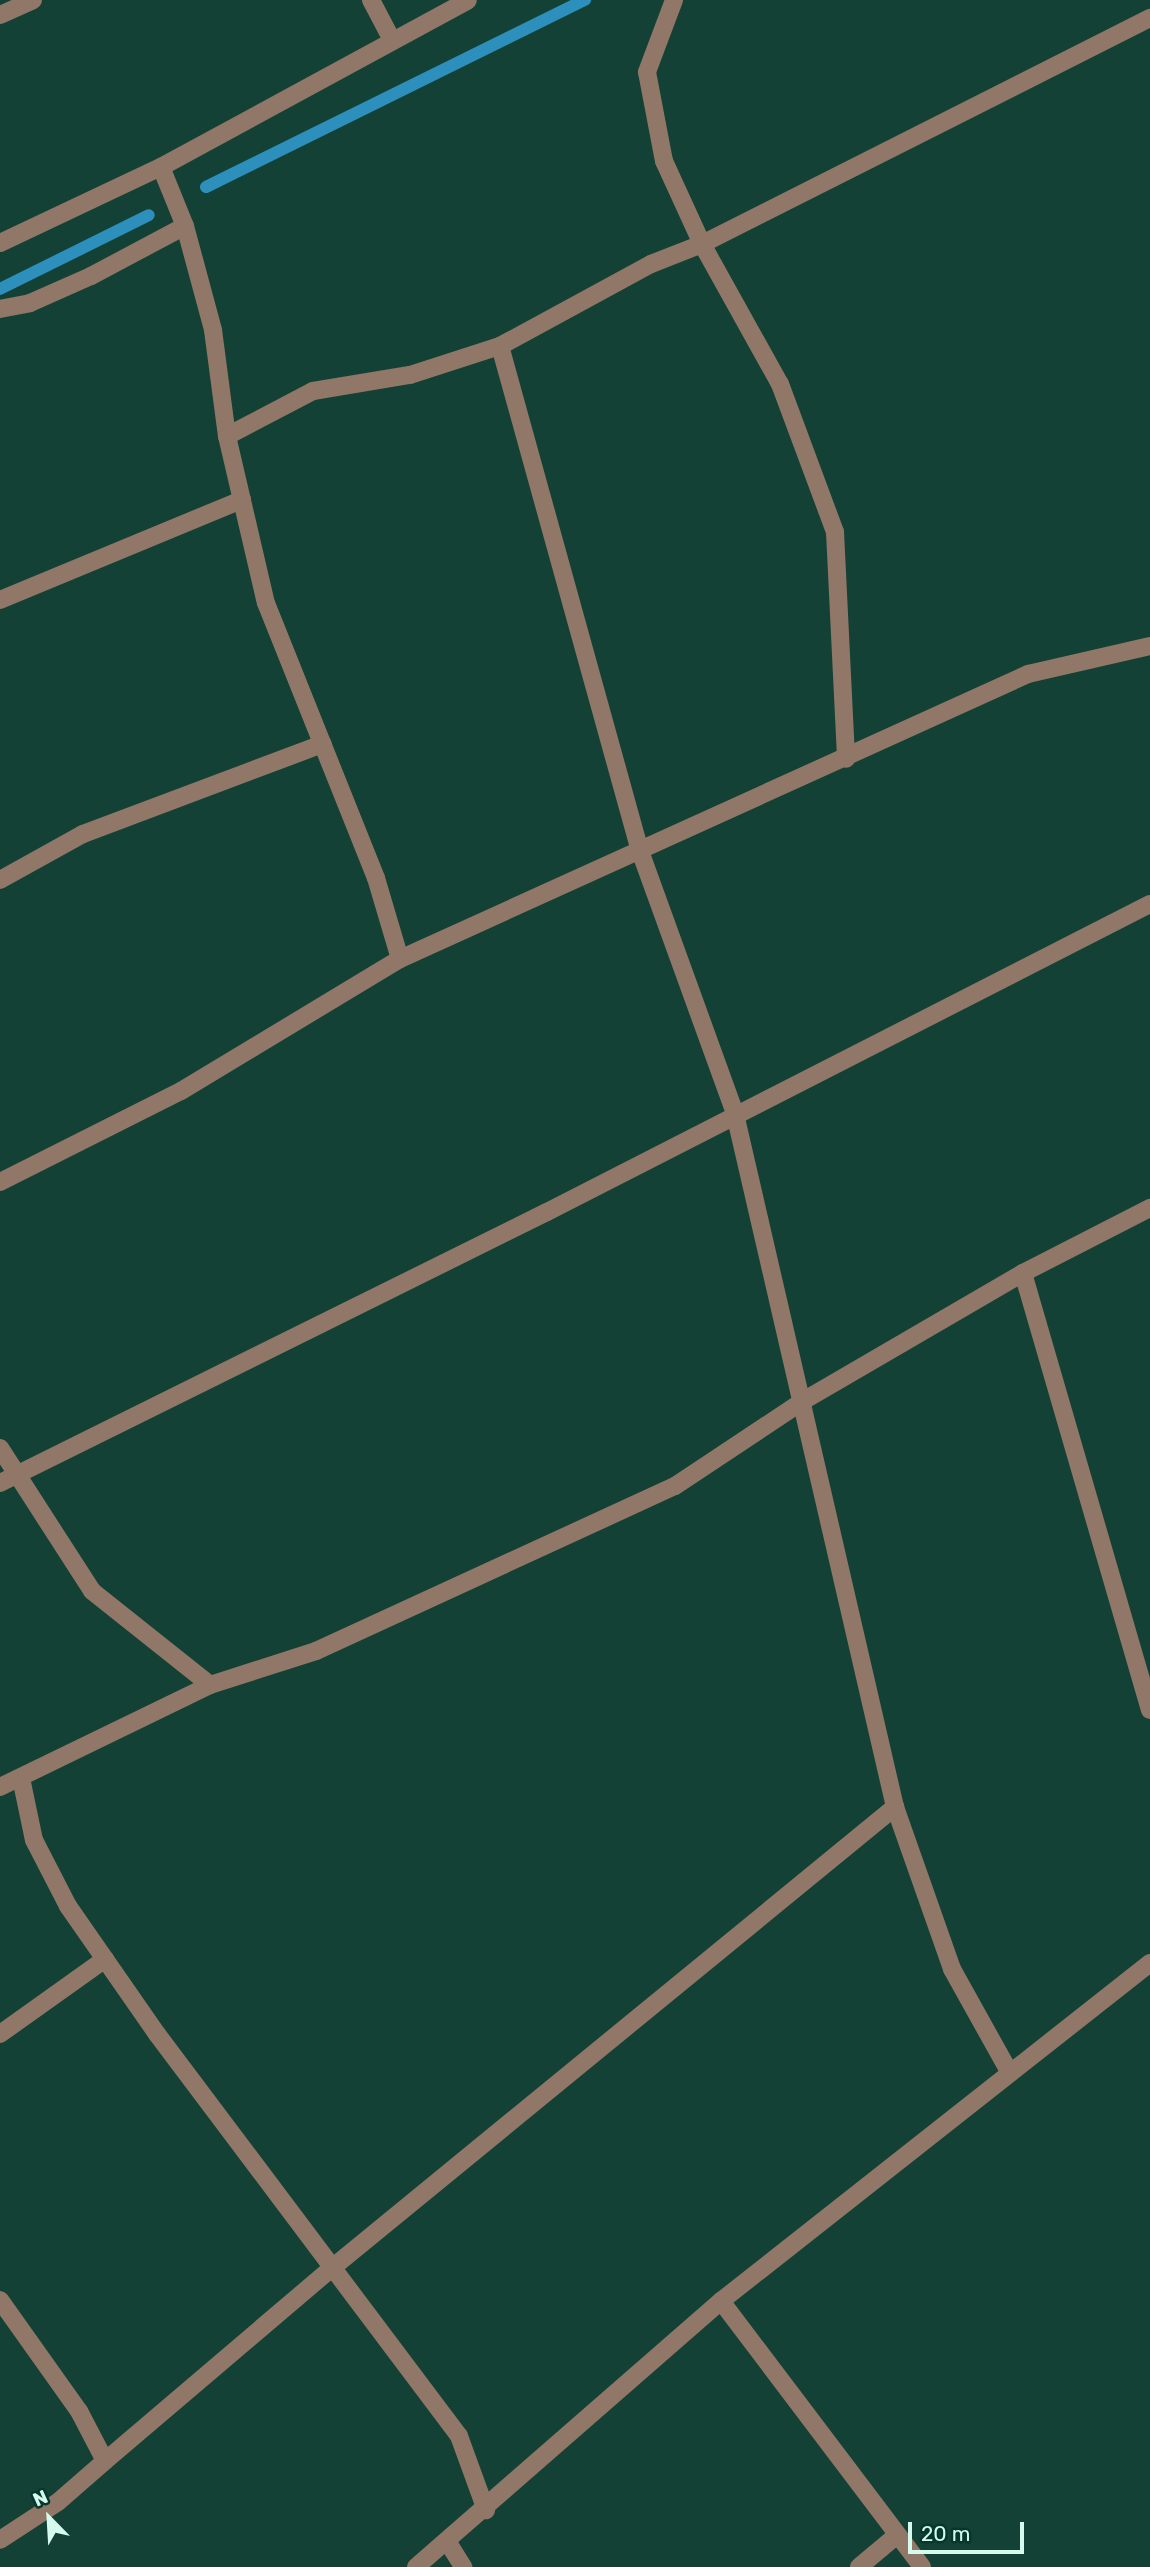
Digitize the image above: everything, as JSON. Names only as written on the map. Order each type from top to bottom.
[{"type":"street","points":[[0,15],[33,0]]},
{"type":"street","points":[[371,0],[392,40]]},
{"type":"street","points":[[0,243],[162,167],[468,0]]},
{"type":"street","points":[[674,0],[646,72],[664,161],[702,244],[780,384],[835,532],[846,759]]},
{"type":"street","points":[[228,436],[313,391],[410,375],[500,346],[651,264],[702,244],[1150,18]]},
{"type":"street","points":[[162,167],[185,226],[213,330],[228,436],[266,603],[376,878],[400,959]]},
{"type":"street","points":[[0,309],[30,303],[91,276],[185,226]]},
{"type":"street","points":[[500,346],[640,851],[736,1114],[895,1807],[952,1969],[1010,2073]]},
{"type":"street","points":[[0,600],[242,500]]},
{"type":"street","points":[[0,1182],[181,1091],[400,959],[846,759],[1028,674],[1150,646]]},
{"type":"street","points":[[0,880],[83,834],[323,744]]},
{"type":"street","points":[[0,1483],[1150,904]]},
{"type":"street","points":[[0,1787],[210,1685],[316,1651],[675,1486],[803,1401],[1023,1273],[1150,1208]]},
{"type":"street","points":[[1023,1273],[1150,1710]]},
{"type":"street","points":[[0,1448],[92,1591],[210,1685]]},
{"type":"street","points":[[21,1778],[34,1840],[68,1906],[332,2268],[459,2436],[485,2510]]},
{"type":"street","points":[[0,2540],[58,2502],[332,2268],[895,1807]]},
{"type":"street","points":[[0,2034],[105,1959]]},
{"type":"street","points":[[416,2567],[485,2510],[721,2301],[1150,1963]]},
{"type":"street","points":[[0,2300],[79,2411],[105,2461]]},
{"type":"street","points":[[721,2301],[922,2567]]},
{"type":"street","points":[[859,2567],[897,2535]]},
{"type":"street","points":[[447,2541],[463,2567]]},
{"type":"waterway","points":[[206,187],[585,0]]},
{"type":"waterway","points":[[0,289],[149,215]]}]
